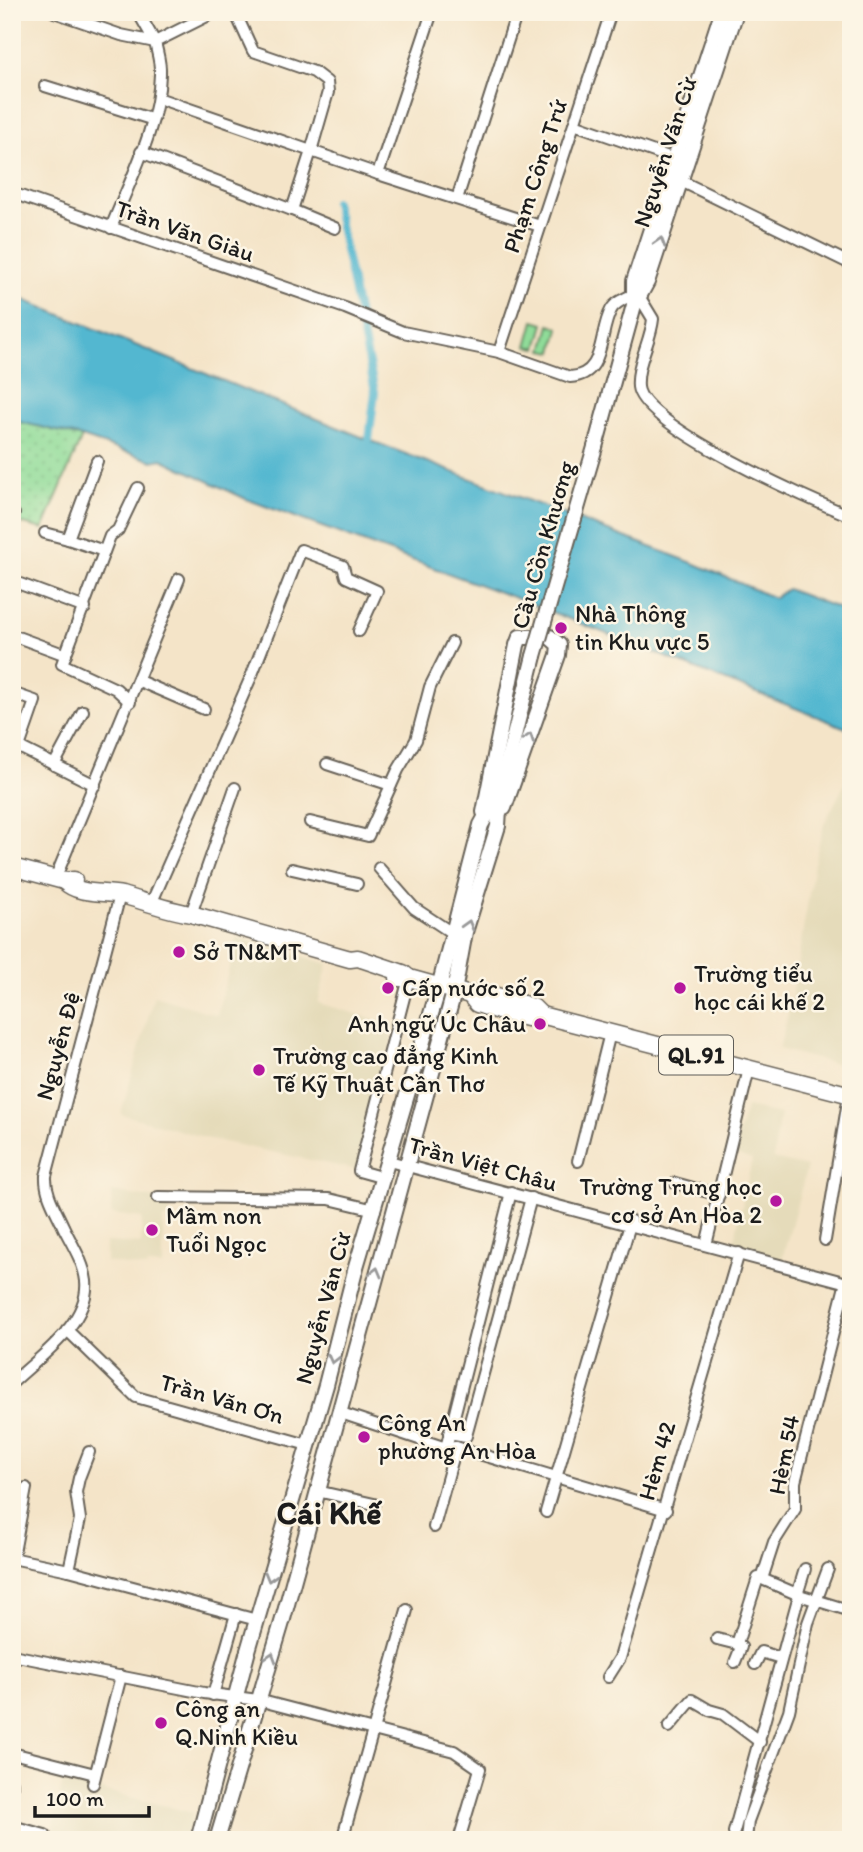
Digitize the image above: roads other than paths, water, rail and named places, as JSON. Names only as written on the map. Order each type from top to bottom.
[{"type":"highway","name":"QL.91","points":[[12,867],[82,889],[107,895],[116,894],[350,959],[356,965],[401,979],[409,978],[454,991],[477,1004],[495,1010],[527,1018],[541,1015],[850,1095]]},
{"type":"main road","name":"Nguyễn Văn Cừ","points":[[595,447],[636,298],[647,282],[679,180],[678,161],[722,12]]},
{"type":"main road","name":"Nguyễn Văn Cừ","points":[[636,298],[634,281],[736,12]]},
{"type":"main road","name":"Cầu Cồn Khương","points":[[534,656],[595,447]]},
{"type":"main road","points":[[481,825],[517,645],[520,638],[550,637],[559,645],[558,655],[498,826]]},
{"type":"main road","name":"Nguyễn Văn Cừ","points":[[217,1840],[317,1491],[454,991],[466,932],[498,826],[500,792],[534,656]]},
{"type":"main road","name":"Nguyễn Văn Cừ","points":[[198,1840],[356,1267],[389,1161],[454,991],[452,933],[481,825],[500,792]]},
{"type":"street","points":[[54,12],[121,35],[155,42],[196,16],[215,12]]},
{"type":"street","points":[[111,228],[141,152],[158,98],[161,71],[155,42],[138,12]]},
{"type":"street","points":[[235,12],[253,51],[314,72],[327,82],[328,92],[292,210]]},
{"type":"street","points":[[378,174],[432,12]]},
{"type":"street","points":[[457,199],[517,12]]},
{"type":"street","name":"Phạm Công Trứ","points":[[499,352],[611,12]]},
{"type":"street","points":[[45,86],[152,119]]},
{"type":"street","points":[[158,98],[378,174],[540,226]]},
{"type":"street","points":[[574,124],[678,161]]},
{"type":"street","points":[[141,152],[335,228]]},
{"type":"street","points":[[679,180],[851,264]]},
{"type":"street","name":"Trần Văn Giàu","points":[[12,193],[402,331],[499,352]]},
{"type":"street","points":[[499,352],[570,377],[580,377],[597,360],[613,306],[636,298],[653,319],[638,387],[643,401],[665,421],[711,449],[851,516]]},
{"type":"street","points":[[68,539],[97,461]]},
{"type":"street","points":[[130,702],[116,689],[62,664],[111,534],[118,530],[138,488]]},
{"type":"street","points":[[45,533],[104,551]]},
{"type":"street","points":[[152,904],[251,677],[301,550],[343,566],[346,577],[377,591],[359,631]]},
{"type":"street","points":[[60,880],[95,785],[179,579]]},
{"type":"street","points":[[12,581],[85,608]]},
{"type":"street","points":[[12,635],[66,655]]},
{"type":"street","points":[[310,822],[366,838],[416,740],[430,687],[452,643]]},
{"type":"street","points":[[139,681],[204,709]]},
{"type":"street","points":[[12,693],[36,702],[19,747],[95,785]]},
{"type":"street","points":[[54,765],[83,712]]},
{"type":"street","points":[[327,764],[391,785]]},
{"type":"street","points":[[186,914],[235,788]]},
{"type":"street","points":[[379,868],[414,908],[452,933]]},
{"type":"street","points":[[292,869],[357,884]]},
{"type":"street","name":"Nguyễn Đệ","points":[[12,1383],[67,1330],[83,1303],[86,1281],[48,1193],[46,1175],[116,894]]},
{"type":"street","points":[[384,1178],[359,1171],[409,978]]},
{"type":"street","points":[[578,1161],[610,1033]]},
{"type":"street","points":[[706,1245],[749,1069]]},
{"type":"street","points":[[825,1240],[850,1095]]},
{"type":"street","name":"Trần Việt Châu","points":[[389,1161],[848,1283]]},
{"type":"street","points":[[675,1183],[719,1195]]},
{"type":"street","points":[[434,1527],[451,1448],[449,1433],[511,1192]]},
{"type":"street","points":[[158,1197],[329,1199],[375,1210]]},
{"type":"street","points":[[449,1433],[466,1436],[531,1198]]},
{"type":"street","points":[[546,1512],[630,1224]]},
{"type":"street","name":"Hèm 42","points":[[608,1677],[620,1658],[666,1510],[739,1253]]},
{"type":"street","name":"Hèm 54","points":[[735,1662],[741,1647],[737,1644],[751,1595],[758,1578],[762,1579],[774,1542],[795,1509],[795,1482],[848,1283]]},
{"type":"street","name":"Trần Văn Ơn","points":[[67,1330],[136,1397],[308,1445]]},
{"type":"street","points":[[338,1412],[451,1448],[557,1476],[666,1510]]},
{"type":"street","points":[[69,1570],[80,1519],[76,1492],[89,1452]]},
{"type":"street","points":[[26,1488],[13,1558],[69,1570],[257,1620]]},
{"type":"street","points":[[317,1491],[374,1504]]},
{"type":"street","points":[[734,1832],[805,1569]]},
{"type":"street","points":[[746,1840],[748,1821],[789,1711],[816,1600],[828,1569]]},
{"type":"street","points":[[762,1579],[798,1595],[851,1611]]},
{"type":"street","points":[[342,1840],[407,1610]]},
{"type":"street","points":[[214,1695],[236,1614]]},
{"type":"street","points":[[717,1639],[737,1644]]},
{"type":"street","points":[[755,1664],[761,1652],[781,1658]]},
{"type":"street","points":[[12,1655],[214,1695],[258,1700],[454,1751],[480,1769],[459,1840]]},
{"type":"street","points":[[12,1753],[94,1779],[121,1676]]},
{"type":"street","points":[[669,1727],[692,1700],[709,1710],[723,1714],[760,1743],[776,1751]]},
{"type":"street","points":[[12,1783],[12,1793]]},
{"type":"street","points":[[12,1826],[45,1835]]},
{"type":"water","points":[[12,295],[369,440],[698,565],[774,598],[787,589],[851,613],[851,730],[521,600],[246,499],[162,459],[153,461],[82,437],[12,420]]},
{"type":"waterway","points":[[335,202],[375,392],[369,440]]},
{"type":"place","name":"Nhà Thông tin Khu vực 5","points":[[561,628]]},
{"type":"place","name":"Sở TN&MT","points":[[179,952]]},
{"type":"place","name":"Cấp nước số 2","points":[[388,988]]},
{"type":"place","name":"Trường tiểu học cái khế 2","points":[[680,988]]},
{"type":"place","name":"Anh ngữ Úc Châu","points":[[540,1024]]},
{"type":"place","name":"Trường cao đẳng Kinh Tế Kỹ Thuật Cần Thơ","points":[[259,1070]]},
{"type":"place","name":"Trường Trung học cơ sở An Hòa 2","points":[[776,1201]]},
{"type":"place","name":"Mầm non Tuổi Ngọc","points":[[152,1230]]},
{"type":"place","name":"Công An phường An Hòa","points":[[364,1437]]},
{"type":"place","name":"Công an Q.Ninh Kiều","points":[[161,1723]]},
{"type":"district","name":"Cái Khế","points":[[329,1513]]}]
